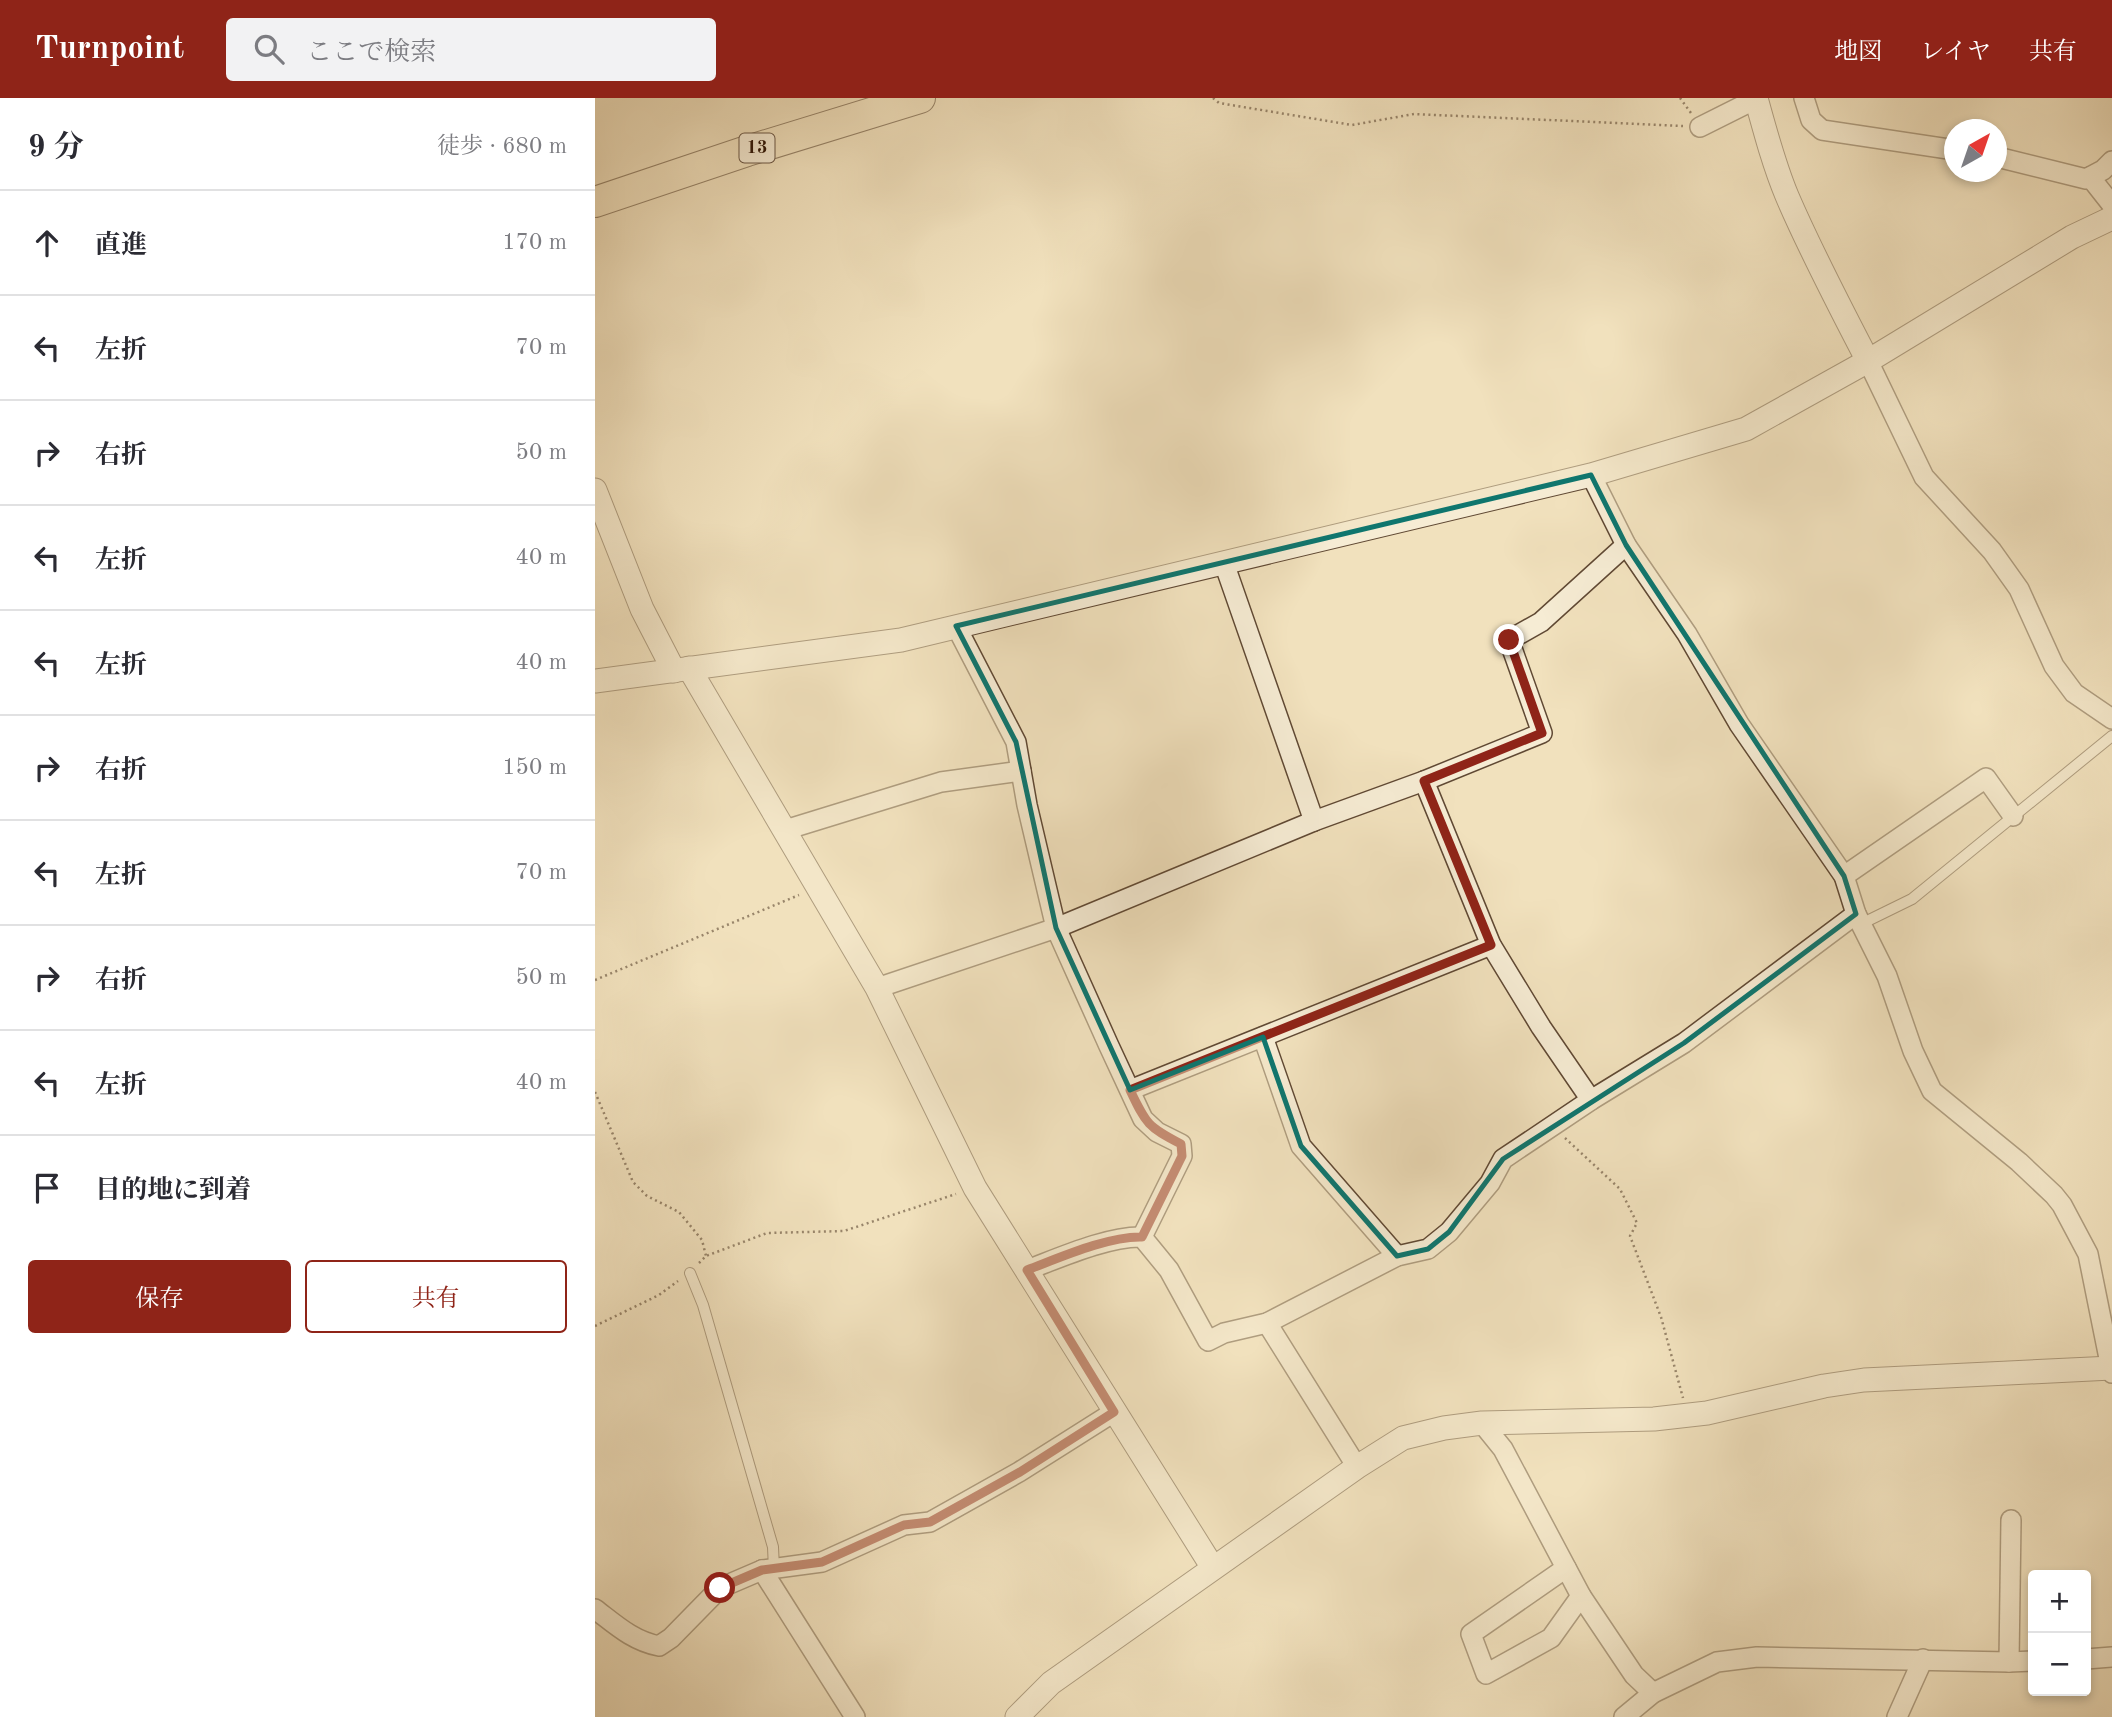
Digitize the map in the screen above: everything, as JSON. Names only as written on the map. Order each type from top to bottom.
[{"type":"main road","name":"13","points":[[595,202],[747,151],[920,98]]},
{"type":"street","points":[[1700,127],[1757,98],[1787,195],[1924,477],[1992,551],[2019,589],[2054,666],[2074,692],[2112,719]]},
{"type":"street","points":[[1804,98],[1811,120],[1822,130],[1944,148]]},
{"type":"street","points":[[2007,159],[2086,179],[2103,170],[2112,161]]},
{"type":"street","points":[[2090,177],[2112,205]]},
{"type":"street","points":[[595,681],[901,640],[1591,475],[1746,429],[1868,361],[2072,237],[2112,218]]},
{"type":"street","points":[[1017,1717],[1051,1683],[1357,1467],[1403,1438],[1444,1428],[1482,1423],[1654,1419],[1707,1413],[1824,1386],[1864,1380],[2112,1369],[2088,1254],[2062,1205],[2055,1195],[2019,1162],[1932,1091],[1913,1051],[1887,976],[1859,919],[1844,876],[1739,724],[1687,634],[1626,545],[1591,475]]},
{"type":"street","points":[[595,489],[642,609],[785,830],[877,988],[975,1188],[1213,1568]]},
{"type":"street","points":[[877,988],[1056,928],[1314,821],[1424,781],[1542,733],[1509,640],[1541,622],[1626,545]]},
{"type":"street","points":[[1224,563],[1314,821]]},
{"type":"street","points":[[956,626],[1016,742],[1027,805],[1056,928],[1143,1119],[1157,1132],[1181,1144],[1182,1156],[1142,1237]]},
{"type":"street","points":[[785,830],[941,782],[1021,771]]},
{"type":"street","points":[[1844,876],[1986,779],[2013,816]]},
{"type":"street","points":[[1424,781],[1491,945],[1541,1027],[1591,1100]]},
{"type":"street","points":[[1142,1237],[1169,1270],[1207,1341],[1224,1333],[1267,1323],[1397,1256],[1428,1249],[1449,1231],[1490,1183],[1503,1159],[1591,1100],[1684,1043],[1859,919]]},
{"type":"street","points":[[1130,1090],[1491,945]]},
{"type":"street","points":[[1263,1037],[1301,1146],[1397,1256]]},
{"type":"street","points":[[1027,1270],[1082,1249],[1130,1237],[1142,1237]]},
{"type":"street","points":[[1267,1323],[1357,1467]]},
{"type":"street","points":[[595,1609],[633,1638],[659,1646],[671,1638],[720,1588],[768,1569],[822,1562],[904,1525],[930,1522],[1020,1472],[1114,1412]]},
{"type":"street","points":[[1482,1423],[1503,1449],[1581,1596],[1634,1675],[1653,1693]]},
{"type":"street","points":[[2008,1662],[2011,1520]]},
{"type":"street","points":[[1566,1568],[1471,1634],[1486,1674],[1551,1638],[1581,1596]]},
{"type":"street","points":[[768,1569],[855,1717]]},
{"type":"street","points":[[1624,1717],[1653,1693],[1717,1662],[1757,1657],[2028,1661]]},
{"type":"street","points":[[2091,1659],[2112,1657]]},
{"type":"street","points":[[1897,1717],[1923,1659]]},
{"type":"lane","points":[[1859,919],[1912,899],[2112,736]]},
{"type":"lane","points":[[690,1273],[703,1305],[773,1547],[768,1569]]},
{"type":"path","points":[[1213,98],[1219,103],[1352,125],[1413,114],[1700,127]]},
{"type":"path","points":[[595,980],[818,887]]},
{"type":"path","points":[[595,1092],[633,1182],[647,1196],[679,1212],[702,1240],[706,1256]]},
{"type":"path","points":[[1552,1126],[1620,1189],[1637,1223],[1630,1236],[1661,1317],[1688,1415]]},
{"type":"path","points":[[595,1326],[659,1295],[690,1273],[706,1256],[767,1233],[844,1231],[975,1188]]},
{"type":"highlighted area","points":[[1591,475],[1626,545],[1844,876],[1856,914],[1684,1043],[1503,1159],[1449,1232],[1428,1249],[1397,1256],[1301,1146],[1263,1037],[1130,1090],[1056,928],[1016,742],[956,626]]},
{"type":"route","points":[[720,1588],[762,1570],[822,1562],[904,1525],[930,1522],[1020,1472],[1114,1412],[1027,1270],[1082,1249],[1130,1237],[1142,1237],[1182,1156],[1181,1144],[1157,1132],[1143,1119],[1130,1090],[1491,945],[1424,781],[1542,733],[1509,640]]}]
